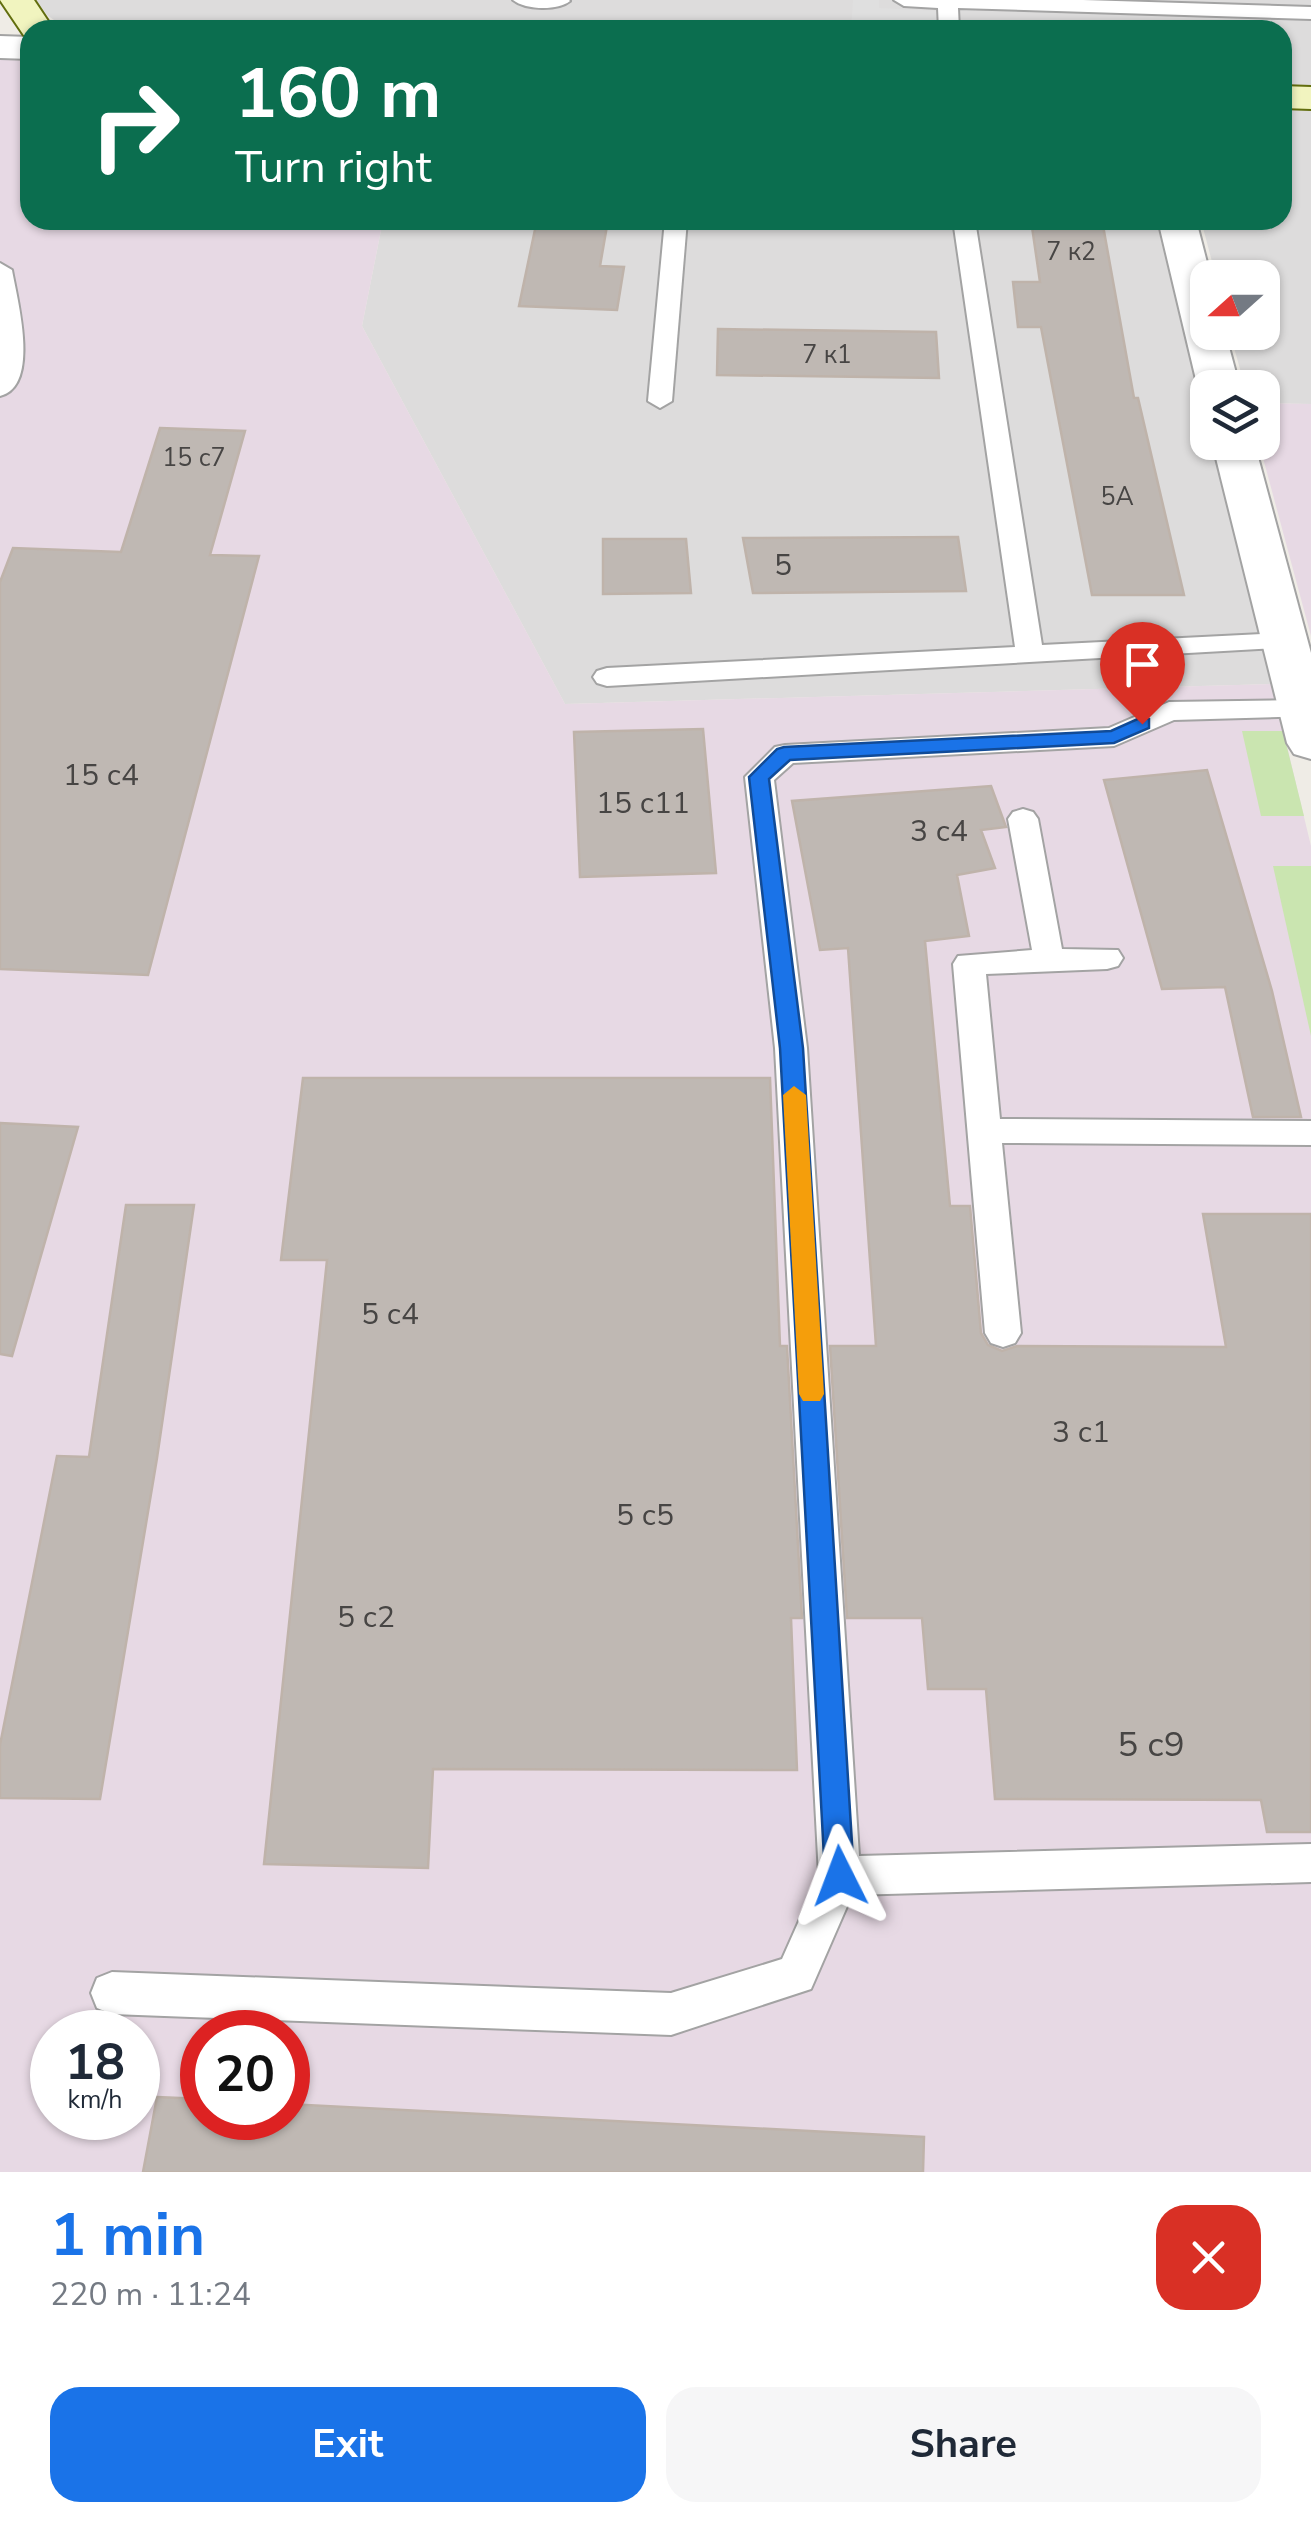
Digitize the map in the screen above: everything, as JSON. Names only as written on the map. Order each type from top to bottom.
[{"type":"street","points":[[1180,230],[1215,370]]},
{"type":"street","points":[[1239,460],[1307,726]]},
{"type":"lane","points":[[523,0],[560,1]]},
{"type":"lane","points":[[904,0],[1311,12]]},
{"type":"lane","points":[[660,401],[675,230]]},
{"type":"lane","points":[[966,230],[1030,654]]},
{"type":"lane","points":[[0,270],[14,354],[0,390]]},
{"type":"lane","points":[[607,676],[1284,641]]},
{"type":"lane","points":[[112,1993],[671,2014],[796,1975],[840,1876],[792,1048],[759,777],[784,754],[1114,737],[1169,711],[1307,726]]},
{"type":"lane","points":[[1024,819],[1048,960]]},
{"type":"lane","points":[[1003,1333],[969,964],[1107,958]]},
{"type":"lane","points":[[982,1131],[1311,1133]]},
{"type":"lane","points":[[840,1876],[1311,1862]]},
{"type":"shaded area","points":[[36,0],[1311,0],[1311,87],[1292,86],[1292,20],[54,20]]},
{"type":"shaded area","points":[[853,0],[879,0],[879,8],[942,11],[942,20],[852,20]]},
{"type":"shaded area","points":[[0,59],[20,60],[20,230],[381,230],[362,326],[565,704],[1272,684],[1311,846],[1311,2172],[0,2172]]},
{"type":"shaded area","points":[[1292,109],[1311,110],[1311,404],[1280,403],[1280,370],[1240,370],[1235,350],[1280,350],[1280,260],[1212,260],[1204,230],[1292,230]]},
{"type":"shaded area","points":[[381,230],[1158,230],[1193,370],[1190,460],[1215,460],[1272,684],[565,704],[362,326]]},
{"type":"shaded area","points":[[1280,403],[1311,404],[1311,636],[1264,460],[1280,460]]},
{"type":"green space","points":[[1242,731],[1283,731],[1304,816],[1261,816]]},
{"type":"green space","points":[[1273,866],[1311,866],[1311,1036]]},
{"type":"building","points":[[535,230],[606,230],[600,266],[624,267],[617,310],[519,306]]},
{"type":"building","points":[[1032,230],[1104,230],[1134,398],[1138,398],[1184,595],[1092,595],[1041,327],[1018,327],[1013,282],[1040,282]]},
{"type":"building","points":[[718,329],[936,332],[939,378],[717,375]]},
{"type":"building","points":[[160,428],[245,431],[210,555],[259,556],[148,975],[0,969],[0,582],[13,548],[121,552]]},
{"type":"building","points":[[958,537],[966,591],[753,593],[743,538]]},
{"type":"building","points":[[603,539],[686,539],[691,593],[603,594]]},
{"type":"building","points":[[703,729],[716,873],[580,877],[574,732]]},
{"type":"building","points":[[1207,770],[1272,991],[1301,1117],[1253,1117],[1225,987],[1162,989],[1104,780]]},
{"type":"building","points":[[991,786],[1006,827],[981,830],[995,868],[957,875],[969,936],[925,941],[950,1206],[970,1206],[981,1333],[988,1345],[1002,1351],[1017,1346],[1226,1347],[1203,1214],[1311,1214],[1311,1832],[1267,1832],[1261,1800],[995,1799],[986,1689],[928,1689],[922,1618],[847,1618],[830,1346],[876,1346],[848,948],[820,950],[792,801]]},
{"type":"building","points":[[303,1078],[770,1078],[780,1346],[787,1346],[802,1618],[791,1618],[797,1770],[433,1769],[428,1868],[264,1864],[327,1260],[281,1260]]},
{"type":"building","points":[[0,1123],[78,1127],[12,1356],[0,1354]]},
{"type":"building","points":[[126,1205],[194,1205],[100,1799],[0,1798],[0,1745],[57,1456],[89,1457]]},
{"type":"building","points":[[160,2097],[180,2098],[180,2140],[310,2140],[310,2105],[924,2137],[923,2172],[143,2172],[149,2140],[160,2140]]},
{"type":"slow traffic","points":[[794,1095],[811,1394]]},
{"type":"route","points":[[840,1876],[792,1048],[759,777],[784,754],[1114,737],[1142,724]]}]
